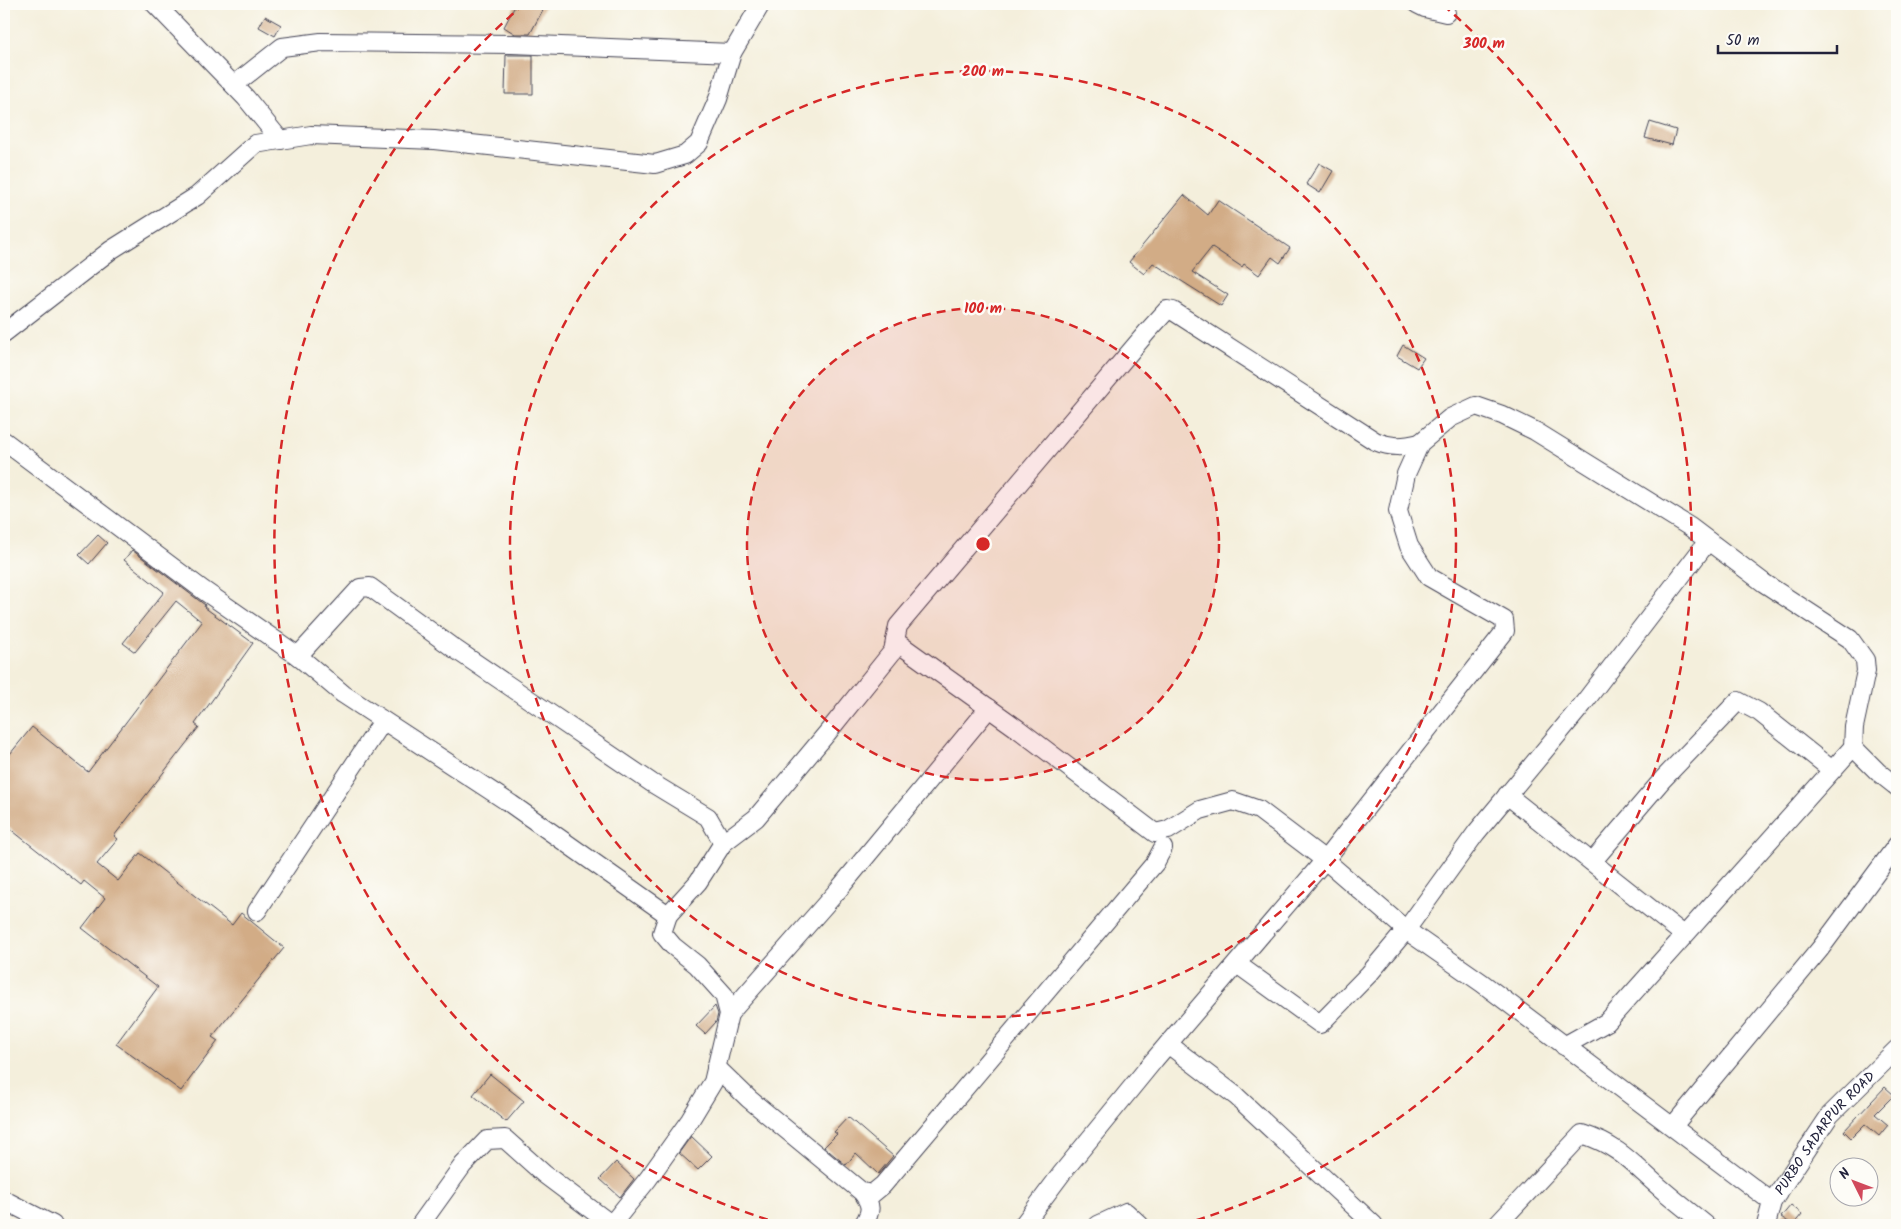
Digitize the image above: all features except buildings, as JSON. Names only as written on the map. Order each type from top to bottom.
[{"type":"street","points":[[155,4],[234,85],[280,140]]},
{"type":"street","points":[[4,333],[111,250],[197,196],[255,144],[311,135],[434,140],[655,164],[685,155],[699,143],[718,100],[732,53],[761,4]]},
{"type":"street","points":[[1417,4],[1446,13]]},
{"type":"street","points":[[234,85],[282,47],[321,42],[512,44],[732,53]]},
{"type":"street","points":[[729,1014],[724,995],[697,965],[673,946],[662,933],[668,915],[698,882],[724,843],[762,811],[893,651],[898,626],[1167,310],[1173,311],[1375,441],[1389,447],[1401,448],[1420,443],[1450,418],[1476,406],[1502,415],[1535,431],[1708,541],[1764,583],[1850,639],[1865,660],[1866,671],[1857,710],[1853,747],[1607,1022],[1564,1046]]},
{"type":"street","points":[[4,442],[203,590],[298,656],[343,694],[511,804],[668,915]]},
{"type":"street","points":[[1022,1225],[1062,1173],[1168,1044],[1325,860],[1505,631],[1504,620],[1429,577],[1410,546],[1398,511],[1406,474],[1420,443]]},
{"type":"street","points":[[1237,964],[1320,1024],[1369,974],[1406,930],[1476,833],[1583,704],[1708,541]]},
{"type":"street","points":[[298,656],[360,588],[370,587],[452,647],[652,782],[708,817],[724,843]]},
{"type":"street","points":[[895,641],[989,708],[1155,833],[1168,830],[1200,810],[1233,801],[1259,810],[1325,860],[1406,930],[1482,984],[1772,1202]]},
{"type":"street","points":[[1592,862],[1663,779],[1738,701],[1759,712],[1832,770]]},
{"type":"street","points":[[420,1225],[463,1166],[487,1140],[505,1139],[544,1174],[612,1225],[690,1120],[713,1082],[729,1014],[840,889],[989,708]]},
{"type":"street","points":[[257,912],[383,721]]},
{"type":"street","points":[[1853,747],[1878,772],[1897,787]]},
{"type":"street","points":[[1508,796],[1684,934]]},
{"type":"street","points":[[1673,1126],[1820,949],[1897,845]]},
{"type":"street","points":[[862,1192],[872,1194],[883,1185],[1155,863],[1163,848]]},
{"type":"street","points":[[1168,1044],[1236,1096],[1374,1225]]},
{"type":"street","name":"PURBO SADARPUR ROAD","points":[[1766,1225],[1772,1202],[1830,1115],[1897,1048]]},
{"type":"street","points":[[716,1067],[749,1099],[862,1192],[870,1203],[872,1212],[863,1225]]},
{"type":"street","points":[[1496,1225],[1582,1134],[1601,1140],[1629,1157],[1663,1191],[1706,1225]]},
{"type":"street","points":[[4,1200],[53,1225]]},
{"type":"street","points":[[1098,1225],[1126,1212],[1140,1225]]}]
